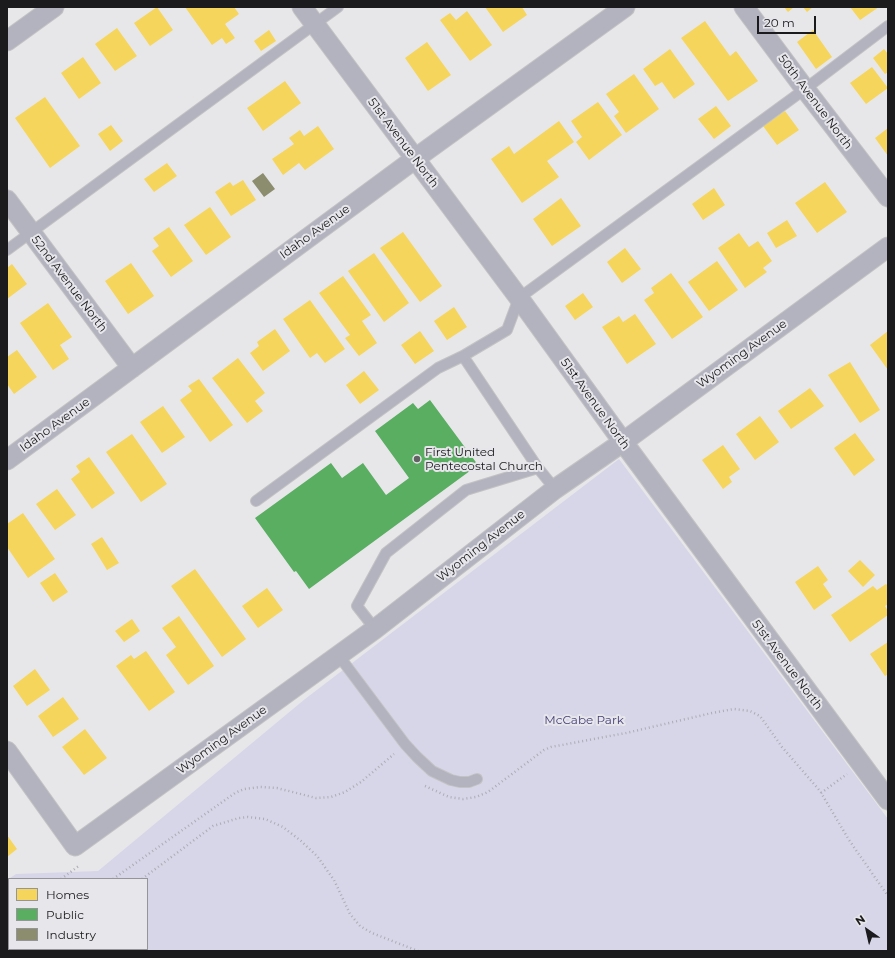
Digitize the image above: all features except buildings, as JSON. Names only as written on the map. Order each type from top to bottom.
[{"type":"street","points":[[7,41],[54,7]]},
{"type":"street","name":"51st Avenue North","points":[[302,7],[519,298],[623,442],[888,800]]},
{"type":"street","name":"Idaho Avenue","points":[[7,460],[415,159],[625,7]]},
{"type":"street","name":"50th Avenue North","points":[[744,7],[805,90],[888,196]]},
{"type":"street","name":"52nd Avenue North","points":[[7,200],[132,368]]},
{"type":"street","name":"Wyoming Avenue","points":[[7,751],[75,846],[375,629],[556,489],[623,442],[888,247]]},
{"type":"lane","points":[[7,250],[338,7]]},
{"type":"lane","points":[[256,501],[438,368],[463,356],[507,330],[519,298],[805,90],[888,26]]},
{"type":"lane","points":[[463,356],[538,468],[556,489]]},
{"type":"lane","points":[[375,629],[357,606],[386,553],[466,490],[538,468]]},
{"type":"lane","points":[[338,656],[405,744],[432,771],[451,780],[460,782],[469,782],[477,779]]},
{"type":"path","points":[[420,782],[440,794],[449,797],[463,799],[476,797],[488,792],[544,750],[551,747],[626,733],[712,713],[739,709],[750,711],[760,716],[782,747],[821,793],[849,840],[888,896]]},
{"type":"path","points":[[114,878],[235,793],[244,789],[260,786],[276,788],[316,798],[331,797],[345,792],[361,782],[394,754]]},
{"type":"path","points":[[821,793],[852,770]]},
{"type":"path","points":[[143,878],[213,826],[239,818],[248,817],[265,819],[283,827],[317,856],[334,880],[350,914],[360,926],[418,951]]},
{"type":"green space","name":"McCabe Park","points":[[619,459],[888,819],[888,951],[7,951],[8,879],[8,950],[148,950],[148,878],[10,878],[16,874],[98,871],[305,699]]},
{"type":"place","name":"First United Pentecostal Church","points":[[417,459]]}]
